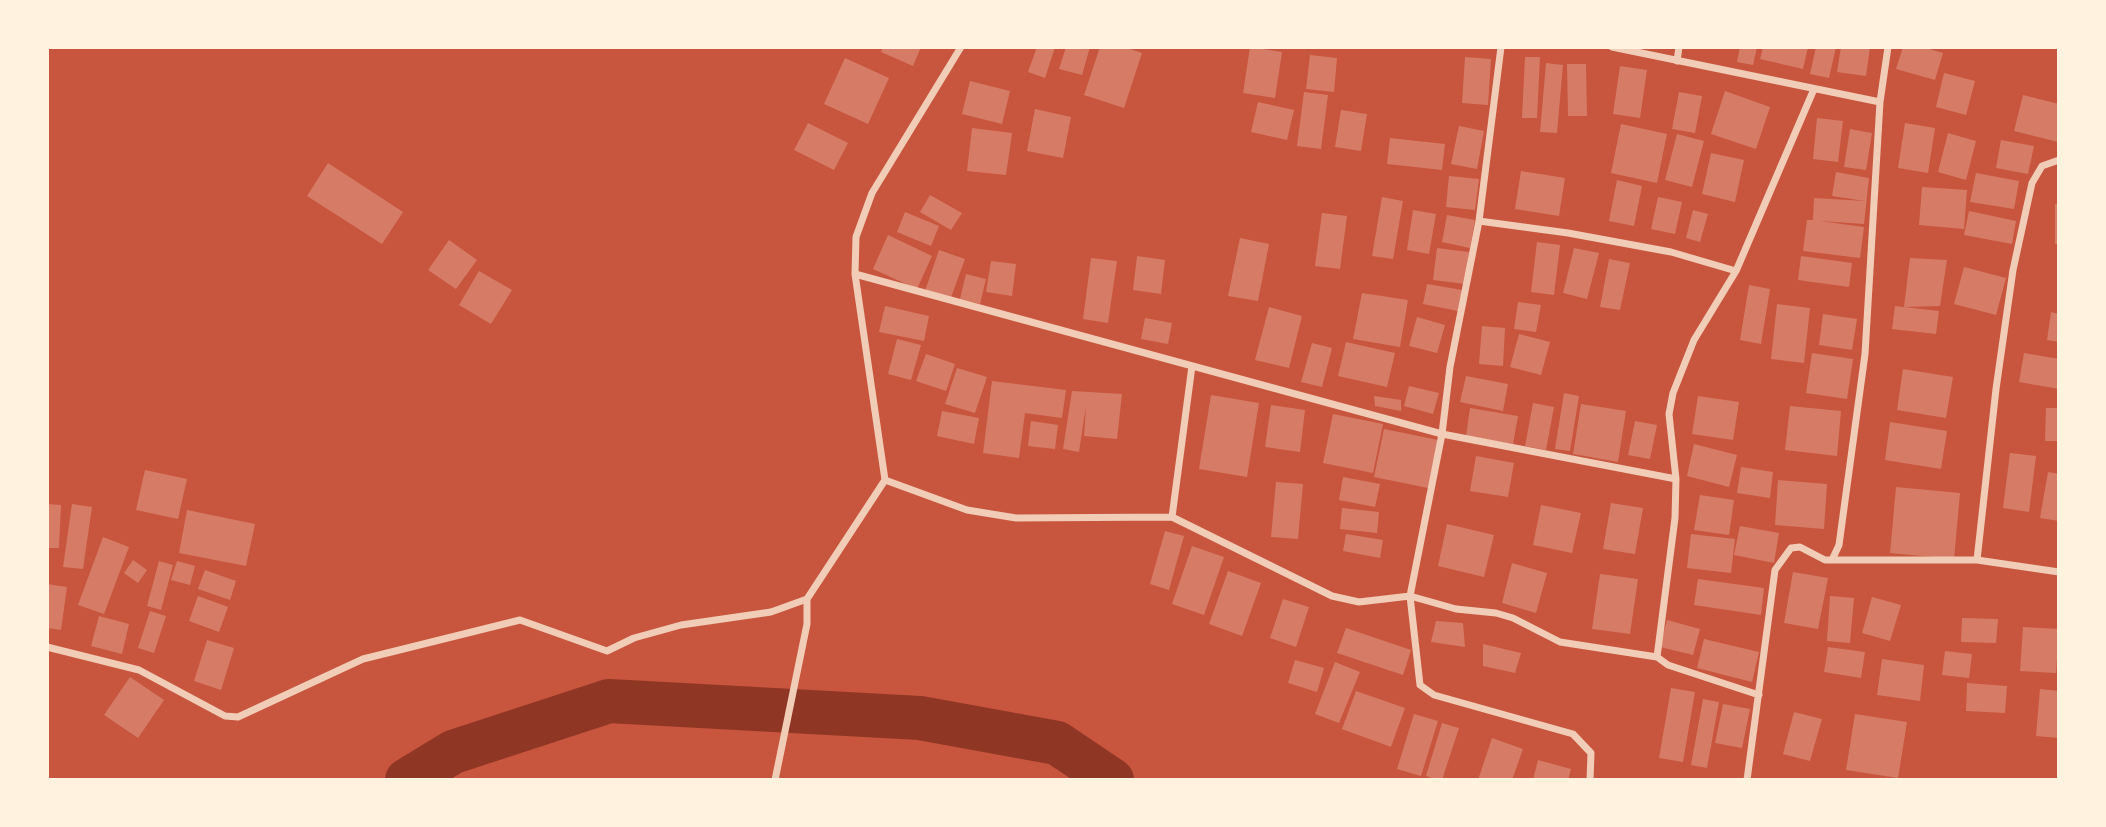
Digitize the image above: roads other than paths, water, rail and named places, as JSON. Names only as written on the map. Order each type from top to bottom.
[{"type":"street","points":[[776,778],[807,624],[807,599],[885,480],[855,274],[856,237],[872,193],[961,47]]},
{"type":"street","points":[[1500,47],[1479,221],[1450,367],[1442,433],[1410,596],[1420,685],[1434,695],[1573,734],[1591,753],[1590,780]]},
{"type":"street","points":[[1612,47],[1880,102]]},
{"type":"street","points":[[1677,61],[1679,47]]},
{"type":"street","points":[[1832,560],[1839,545],[1866,354],[1880,102],[1888,47]]},
{"type":"street","points":[[1657,657],[1675,518],[1676,479],[1669,414],[1673,393],[1694,340],[1736,271],[1814,89]]},
{"type":"street","points":[[1977,560],[1996,389],[2013,270],[2032,183],[2042,166],[2059,160]]},
{"type":"street","points":[[1479,221],[1568,233],[1671,252],[1736,271]]},
{"type":"street","points":[[855,274],[1442,433],[1676,479]]},
{"type":"street","points":[[1172,517],[1192,366]]},
{"type":"street","points":[[885,480],[967,510],[1016,518],[1172,517],[1332,596],[1359,602],[1410,596],[1456,609],[1513,618],[1560,642],[1657,657],[1668,665],[1759,695]]},
{"type":"street","points":[[1747,780],[1775,570],[1791,548],[1800,547],[1825,560],[1977,560],[2059,572]]},
{"type":"street","points":[[47,647],[139,670],[231,718],[363,659],[520,620],[607,651],[634,638],[681,625],[771,612],[807,599]]},
{"type":"waterway","points":[[407,780],[453,752],[609,701],[920,718],[1057,743],[1112,780]]}]
